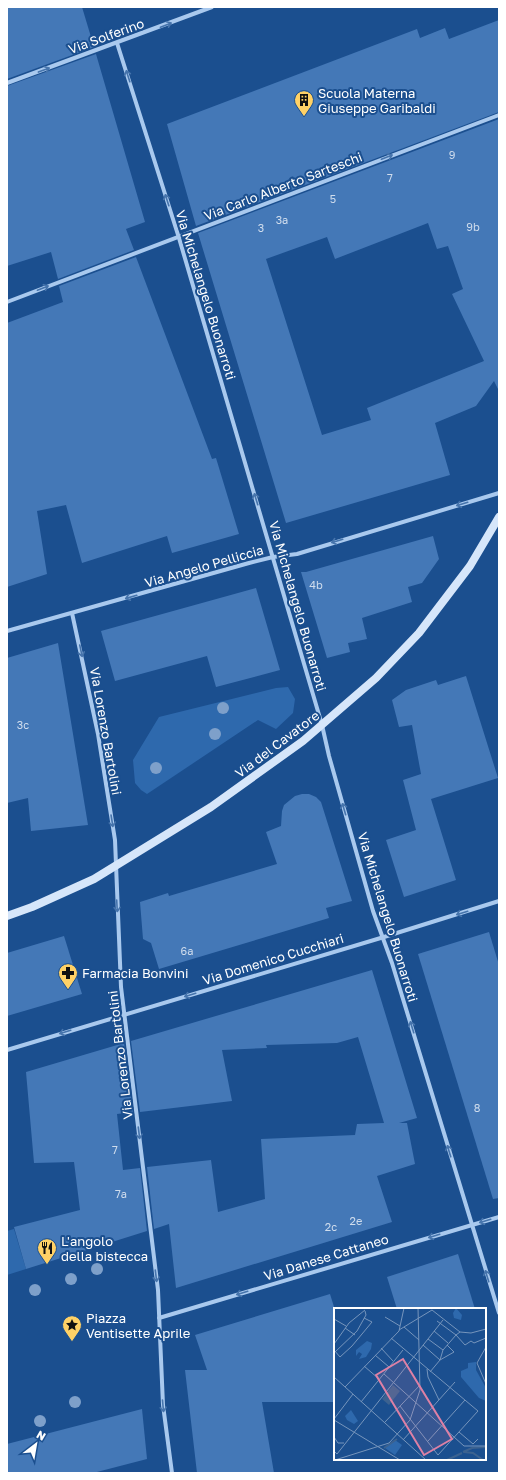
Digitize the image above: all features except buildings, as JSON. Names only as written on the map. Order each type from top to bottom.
[{"type":"main road","name":"Via del Cavatore","points":[[7,916],[32,907],[94,880],[211,807],[304,741],[376,678],[420,633],[470,566],[499,517]]},
{"type":"street","name":"Via Solferino","points":[[7,83],[212,7]]},
{"type":"street","name":"Via Michelangelo Buonarroti","points":[[117,43],[179,238],[322,725],[373,911],[384,937],[499,1313]]},
{"type":"street","name":"Via Carlo Alberto Sarteschi","points":[[7,302],[152,246],[179,238],[499,115]]},
{"type":"street","name":"Via Angelo Pelliccia","points":[[7,631],[273,557],[296,554],[499,493]]},
{"type":"street","name":"Via Lorenzo Bartolini","points":[[72,613],[98,734],[115,840],[121,987],[158,1290],[163,1405],[172,1473]]},
{"type":"street","name":"Via Domenico Cucchiari","points":[[7,1050],[499,901]]},
{"type":"street","name":"Via Danese Cattaneo","points":[[159,1318],[499,1217]]},
{"type":"shaded area","points":[[288,687],[295,699],[293,713],[276,729],[258,720],[147,794],[135,783],[133,760],[159,717],[276,688]]},
{"type":"shaded area","points":[[14,1229],[26,1269],[7,1275],[7,1231]]},
{"type":"place","name":"Scuola Materna Giuseppe Garibaldi","points":[[304,117]]},
{"type":"place","name":"Farmacia Bonvini","points":[[68,990]]},
{"type":"place","name":"L'angolo della bistecca","points":[[47,1265]]},
{"type":"place","name":"Piazza Ventisette Aprile","points":[[72,1342]]}]
